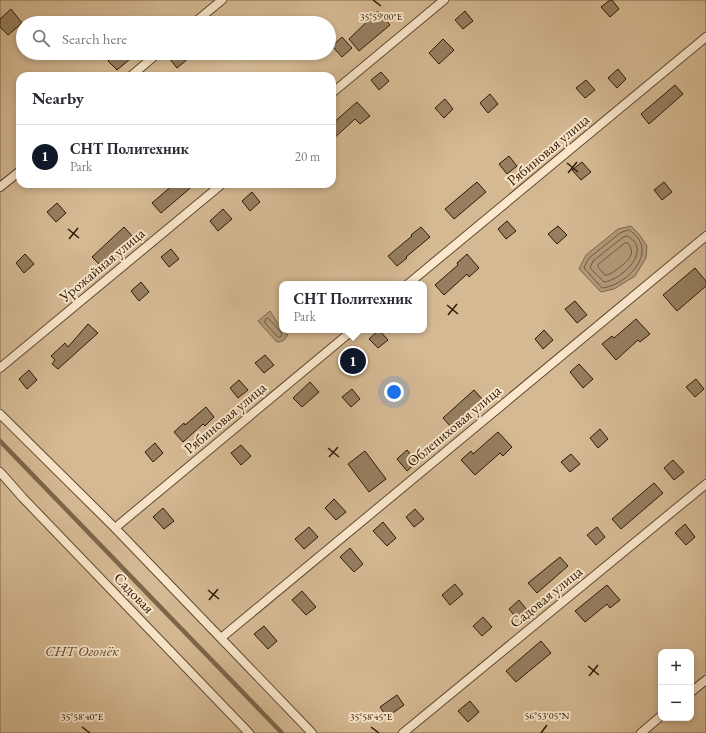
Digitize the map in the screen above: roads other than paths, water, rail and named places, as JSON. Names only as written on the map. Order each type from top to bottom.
[{"type":"lane","points":[[203,16],[222,0]]},
{"type":"lane","points":[[336,90],[444,0]]},
{"type":"lane","name":"Рябиновая улица","points":[[412,281],[706,37]]},
{"type":"lane","points":[[136,72],[150,60]]},
{"type":"lane","points":[[0,187],[16,174]]},
{"type":"lane","name":"Урожайная улица","points":[[0,368],[217,188]]},
{"type":"lane","name":"Облепиховая улица","points":[[221,638],[706,236]]},
{"type":"lane","name":"Рябиновая улица","points":[[115,528],[349,333]]},
{"type":"lane","points":[[0,414],[115,528],[312,733]]},
{"type":"lane","name":"Садовая","points":[[0,472],[28,504],[249,733]]},
{"type":"lane","name":"Садовая улица","points":[[403,733],[706,484]]},
{"type":"lane","points":[[694,690],[706,680]]},
{"type":"lane","points":[[641,733],[658,719]]},
{"type":"water","points":[[631,226],[639,234],[647,246],[646,258],[635,276],[614,289],[601,292],[579,269],[586,255],[618,229]]},
{"type":"water","points":[[270,311],[279,325],[279,333],[286,333],[288,335],[283,341],[277,342],[258,321]]},
{"type":"waterway","points":[[0,441],[282,733]]},
{"type":"place","name":"СНТ Политехник","points":[[353,361]]},
{"type":"park label","name":"СНТ Огонёк","points":[[82,651]]}]
